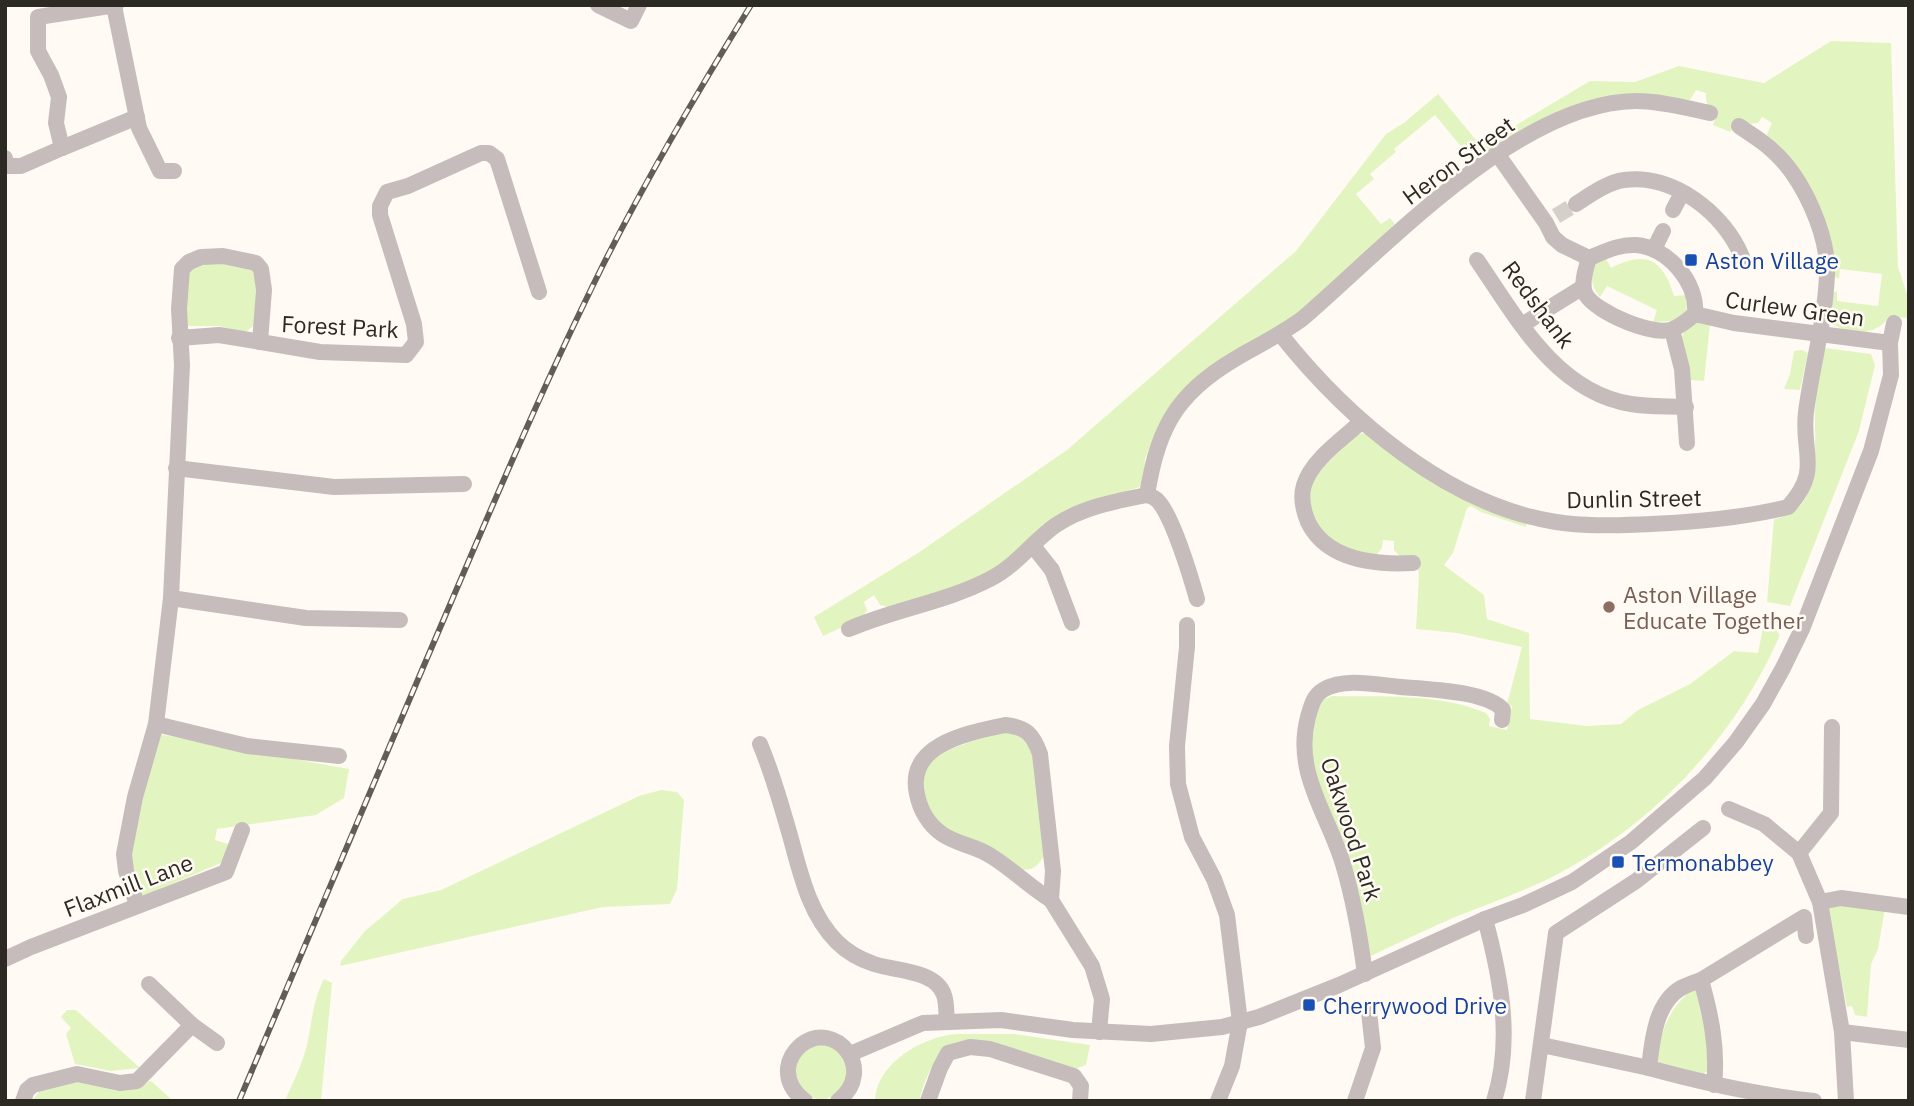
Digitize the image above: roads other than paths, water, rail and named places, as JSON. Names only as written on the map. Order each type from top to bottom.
[{"type":"street","points":[[598,5],[631,21],[639,5]]},
{"type":"street","points":[[62,148],[56,123],[59,97],[38,51],[35,11],[115,6],[139,128],[160,171],[174,171]]},
{"type":"street","name":"Heron Street","points":[[1147,495],[1157,445],[1172,414],[1189,393],[1223,366],[1281,335],[1450,188],[1498,155],[1562,117],[1605,105],[1636,101],[1702,106]]},
{"type":"street","points":[[5,158],[6,166],[21,166],[137,117]]},
{"type":"street","name":"Dunlin Street","points":[[1281,335],[1326,387],[1400,452],[1461,489],[1516,512],[1555,522],[1682,523],[1788,506],[1799,495],[1810,466],[1806,415],[1816,346],[1821,336],[1828,272],[1815,216],[1797,180],[1773,151],[1761,131],[1739,126]]},
{"type":"street","name":"Forest Park","points":[[179,338],[219,335],[320,352],[406,355],[416,342],[414,324],[380,215],[380,206],[387,192],[408,186],[481,153],[489,153],[497,159],[539,292]]},
{"type":"street","points":[[1498,155],[1551,220],[1553,237],[1589,258],[1625,245],[1638,244],[1654,249],[1671,261],[1688,282],[1696,307],[1695,314],[1672,330],[1656,331],[1599,308],[1586,295],[1583,287],[1589,258]]},
{"type":"street","points":[[1576,204],[1602,188],[1623,180],[1666,184],[1704,206],[1725,225],[1736,240],[1742,257]]},
{"type":"street","points":[[1673,210],[1682,193]]},
{"type":"street","points":[[1654,249],[1663,231]]},
{"type":"street","name":"Forest Park","points":[[137,905],[126,871],[124,854],[135,797],[156,724],[172,598],[182,365],[179,338],[182,270],[189,262],[201,257],[223,256],[256,263],[261,269],[264,290],[260,342]]},
{"type":"street","name":"Redshank","points":[[1477,260],[1522,325],[1556,365],[1575,380],[1605,397],[1631,404],[1686,407]]},
{"type":"street","points":[[1522,325],[1583,287]]},
{"type":"street","name":"Curlew Green","points":[[1695,314],[1734,323],[1821,336],[1890,343]]},
{"type":"street","points":[[850,1054],[923,1023],[1001,1020],[1099,1032],[1151,1034],[1222,1027],[1288,1007],[1485,919],[1523,905],[1572,882],[1631,842],[1705,778],[1736,742],[1763,704],[1783,668],[1802,629],[1871,451],[1891,375],[1890,343],[1894,323]]},
{"type":"street","points":[[1672,330],[1682,369],[1687,443]]},
{"type":"street","points":[[1362,421],[1310,472],[1302,497],[1304,512],[1311,527],[1337,552],[1354,559],[1385,565],[1413,563]]},
{"type":"street","points":[[176,468],[334,487],[464,484]]},
{"type":"street","points":[[849,629],[880,615],[966,591],[994,577],[1055,526],[1077,514],[1147,495],[1157,500],[1173,530],[1197,599]]},
{"type":"street","points":[[1033,545],[1052,570],[1072,623]]},
{"type":"street","points":[[172,598],[306,618],[400,620]]},
{"type":"street","points":[[1187,625],[1177,746],[1178,784],[1192,837],[1214,880],[1227,915],[1240,1022],[1232,1066],[1218,1101]]},
{"type":"street","name":"Oakwood Park","points":[[1365,974],[1357,915],[1342,862],[1308,780],[1304,760],[1304,742],[1312,702],[1320,691],[1333,685],[1407,687],[1452,692],[1486,700],[1503,710],[1502,720]]},
{"type":"street","points":[[156,724],[247,746],[339,755]]},
{"type":"street","points":[[1051,901],[1053,871],[1040,754],[1035,739],[1028,731],[1018,726],[1005,725],[950,739],[932,749],[916,769],[915,787],[927,819],[943,835],[991,855],[1051,901],[1092,966],[1102,999],[1099,1032]]},
{"type":"street","points":[[1799,853],[1831,813],[1832,727]]},
{"type":"street","points":[[760,744],[809,899],[820,921],[852,955],[874,964],[927,977],[944,995],[947,1022]]},
{"type":"street","points":[[1729,809],[1764,824],[1799,853],[1820,902],[1842,1032],[1846,1101]]},
{"type":"street","points":[[1533,1101],[1556,933],[1636,881],[1703,828]]},
{"type":"street","name":"Flaxmill Lane","points":[[5,959],[226,872],[242,830]]},
{"type":"street","points":[[1820,902],[1840,898],[1909,907]]},
{"type":"street","points":[[1649,1068],[1653,1032],[1662,1010],[1678,989],[1701,980],[1804,917],[1806,936]]},
{"type":"street","points":[[1485,919],[1499,969],[1503,998],[1502,1062],[1500,1083],[1494,1101]]},
{"type":"street","points":[[1701,980],[1714,1036],[1714,1086]]},
{"type":"street","points":[[149,984],[192,1025],[217,1043]]},
{"type":"street","points":[[1355,1101],[1373,1048],[1369,1012]]},
{"type":"street","points":[[23,1101],[27,1090],[33,1085],[77,1074],[120,1083],[137,1081],[192,1025]]},
{"type":"street","points":[[1842,1032],[1909,1040]]},
{"type":"street","points":[[804,1101],[791,1087],[789,1062],[795,1051],[806,1042],[820,1038],[842,1045],[850,1054],[854,1064],[856,1101]]},
{"type":"street","points":[[1542,1045],[1649,1068],[1714,1086],[1814,1101]]},
{"type":"street","points":[[928,1101],[948,1053],[970,1047],[990,1049],[1074,1076],[1081,1086],[1080,1101]]},
{"type":"street","points":[[838,1101],[848,1093],[853,1082]]},
{"type":"tunnel","points":[[1556,216],[1576,204]]},
{"type":"railway","points":[[239,1101],[465,569],[554,368],[636,202],[751,5]]},
{"type":"place","name":"Aston Village","points":[[1691,260]]},
{"type":"place","name":"Aston Village Educate Together","points":[[1609,607]]},
{"type":"place","name":"Termonabbey","points":[[1618,862]]},
{"type":"place","name":"Cherrywood Drive","points":[[1309,1005]]}]
